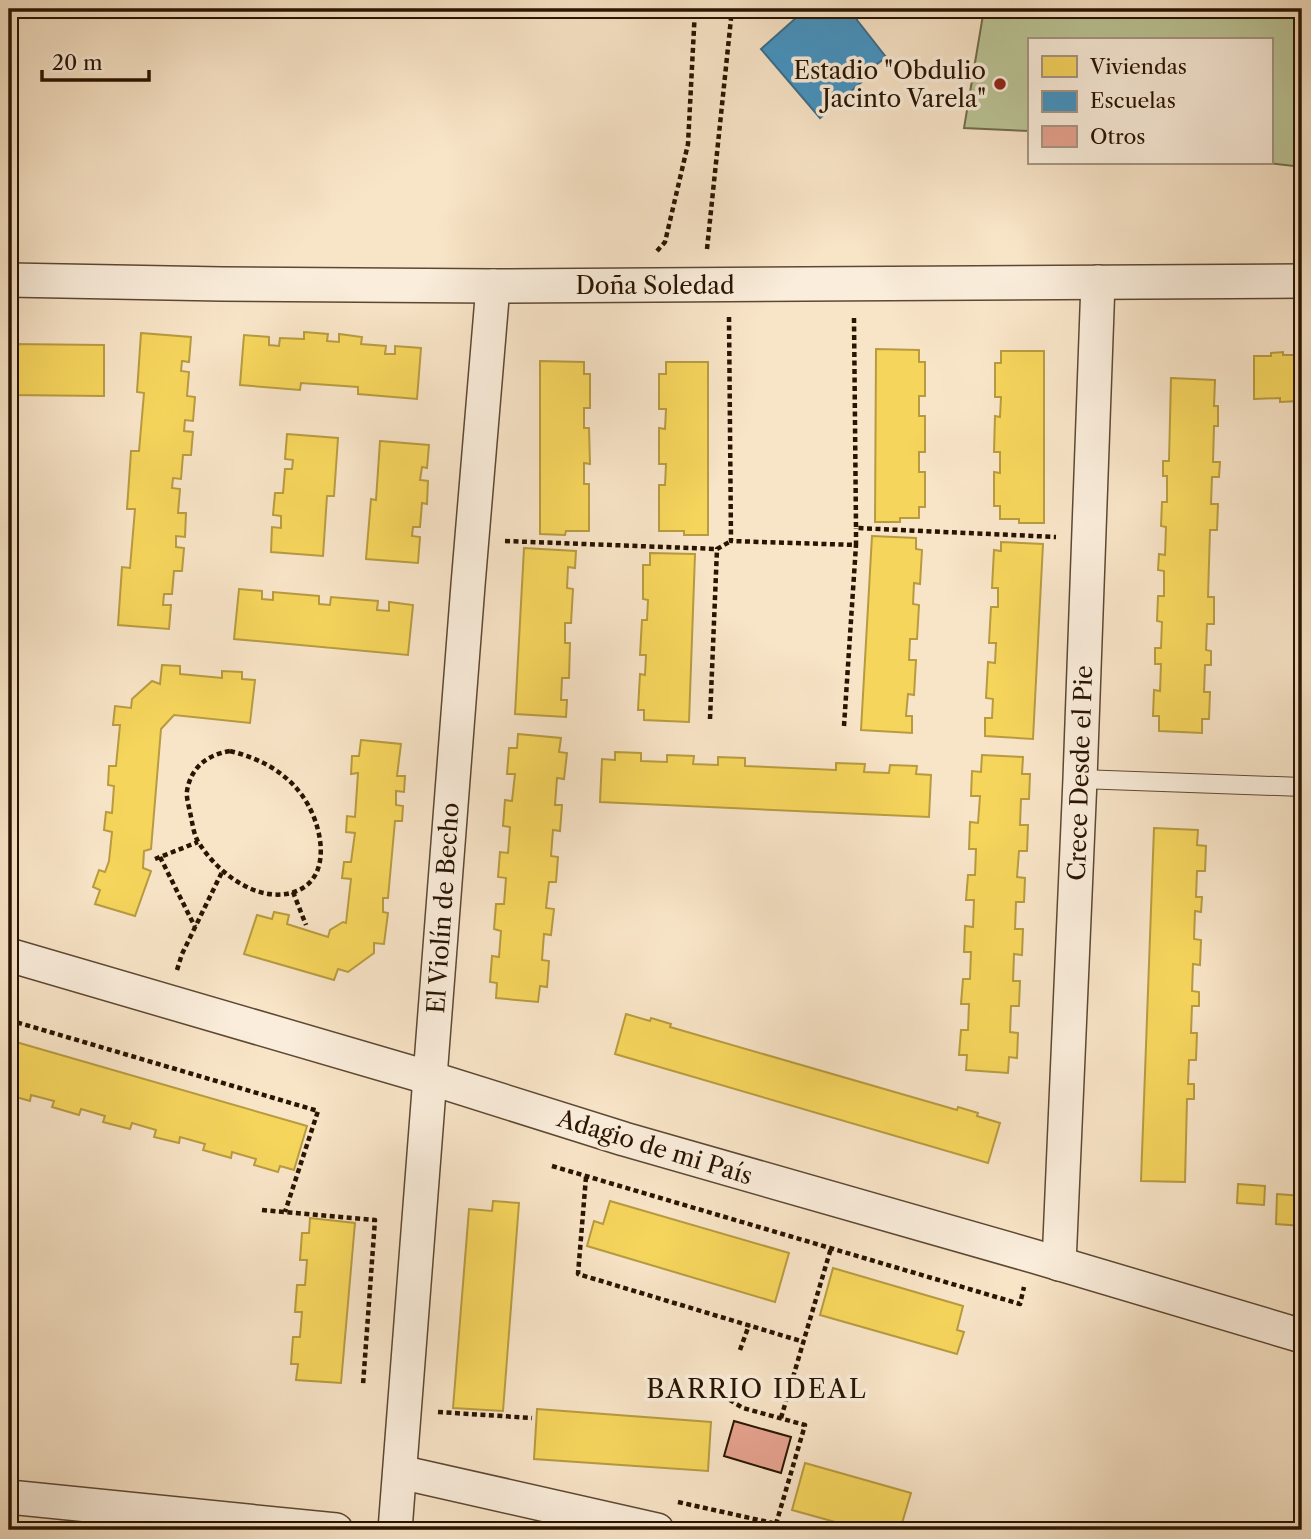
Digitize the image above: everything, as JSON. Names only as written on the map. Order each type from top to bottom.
[{"type":"street","name":"Doña Soledad","points":[[9,280],[494,286],[1302,281]]},
{"type":"street","name":"Crece Desde el Pie","points":[[1046,1260],[1080,779],[1098,282]]},
{"type":"street","name":"El Violín de Becho","points":[[396,1530],[494,286]]},
{"type":"street","name":"Adagio de mi País","points":[[9,954],[430,1078],[624,1139],[1302,1336]]},
{"type":"street","points":[[400,1472],[657,1530]]},
{"type":"street","points":[[9,1497],[336,1530]]},
{"type":"lane","points":[[1080,779],[1302,787]]},
{"type":"path","points":[[626,286],[665,242],[674,208],[688,144],[695,9]]},
{"type":"path","points":[[732,9],[716,285],[732,541]]},
{"type":"path","points":[[844,726],[856,545],[853,284]]},
{"type":"path","points":[[856,528],[1089,538]]},
{"type":"path","points":[[472,539],[717,549],[732,541],[856,545]]},
{"type":"path","points":[[710,719],[717,549]]},
{"type":"path","points":[[230,751],[251,756],[270,765],[302,794],[313,813],[320,834],[320,864],[315,876],[302,888],[276,895],[258,892],[222,872],[198,842],[187,793],[194,772],[205,759],[230,751]]},
{"type":"path","points":[[195,927],[158,858],[198,842]]},
{"type":"path","points":[[169,1002],[182,954],[222,872]]},
{"type":"path","points":[[293,892],[306,925]]},
{"type":"path","points":[[9,1020],[318,1111],[285,1212]]},
{"type":"path","points":[[552,1166],[1020,1304],[1046,1260]]},
{"type":"path","points":[[586,1177],[579,1274],[804,1342]]},
{"type":"path","points":[[262,1210],[375,1220],[363,1385]]},
{"type":"path","points":[[781,1418],[831,1248]]},
{"type":"path","points":[[740,1350],[749,1325]]},
{"type":"path","points":[[715,1391],[743,1408],[805,1424],[776,1524]]},
{"type":"path","points":[[405,1410],[532,1418]]},
{"type":"green space","name":"Estadio \"Obdulio Jacinto Varela\"","points":[[984,9],[1302,9],[1302,167],[1272,163],[1272,38],[1028,38],[1028,131],[964,128]]},
{"type":"building: Viviendas","points":[[304,332],[328,334],[327,341],[339,342],[339,334],[362,337],[361,344],[386,346],[385,354],[395,354],[395,346],[421,348],[417,399],[358,394],[358,387],[301,383],[300,390],[240,385],[244,335],[269,337],[269,345],[279,346],[280,338],[304,339]]},
{"type":"building: Viviendas","points":[[141,333],[191,337],[189,362],[182,361],[181,371],[189,372],[187,396],[195,397],[193,421],[185,420],[184,431],[193,432],[191,455],[183,455],[181,479],[173,478],[172,488],[180,489],[178,513],[186,513],[185,537],[176,536],[176,547],[184,548],[182,571],[174,571],[172,594],[164,594],[163,605],[171,605],[169,629],[118,625],[122,567],[130,568],[135,509],[127,509],[131,451],[139,451],[144,393],[137,392]]},
{"type":"building: Viviendas","points":[[9,344],[104,345],[104,396],[9,395]]},
{"type":"building: Viviendas","points":[[876,349],[919,350],[919,362],[925,362],[925,396],[919,396],[919,416],[925,416],[925,452],[919,452],[919,472],[925,472],[925,507],[919,507],[919,518],[900,518],[900,522],[875,522]]},
{"type":"building: Viviendas","points":[[1001,351],[1044,351],[1044,523],[1019,523],[1019,519],[1000,519],[1000,506],[994,506],[994,472],[1000,473],[1000,452],[994,452],[995,416],[1000,417],[1001,397],[995,397],[995,363],[1001,363]]},
{"type":"building: Viviendas","points":[[1283,352],[1283,355],[1297,355],[1297,352],[1302,352],[1302,398],[1300,401],[1280,402],[1280,398],[1254,399],[1254,356],[1271,356],[1271,353]]},
{"type":"building: Viviendas","points":[[540,361],[584,362],[584,374],[590,374],[590,408],[584,408],[584,428],[589,428],[590,464],[584,463],[584,484],[589,484],[589,531],[566,531],[565,535],[540,534]]},
{"type":"building: Viviendas","points":[[666,362],[708,362],[708,535],[659,531],[659,485],[665,485],[666,464],[659,464],[659,428],[665,429],[666,409],[659,409],[659,374],[666,374]]},
{"type":"building: Viviendas","points":[[1171,378],[1215,380],[1214,406],[1218,406],[1218,426],[1214,426],[1213,462],[1220,462],[1219,477],[1212,477],[1211,504],[1218,504],[1217,530],[1210,530],[1208,597],[1214,597],[1214,624],[1207,624],[1206,650],[1211,651],[1211,665],[1205,665],[1204,692],[1210,692],[1209,719],[1202,719],[1202,733],[1159,731],[1159,716],[1153,716],[1154,690],[1160,691],[1161,664],[1155,664],[1155,648],[1161,648],[1162,622],[1157,621],[1158,596],[1164,596],[1164,571],[1158,570],[1159,554],[1165,555],[1166,527],[1161,526],[1162,502],[1167,502],[1167,476],[1163,476],[1163,461],[1169,461]]},
{"type":"building: Viviendas","points":[[287,434],[338,438],[334,496],[327,496],[323,556],[271,552],[272,527],[281,528],[281,516],[273,515],[275,493],[283,493],[285,469],[292,469],[293,460],[285,459]]},
{"type":"building: Viviendas","points":[[380,441],[429,445],[427,468],[422,467],[420,480],[428,481],[427,504],[422,503],[420,527],[413,527],[412,536],[420,537],[418,563],[366,559],[371,499],[376,500]]},
{"type":"building: Viviendas","points":[[872,536],[916,538],[916,549],[922,550],[920,584],[914,583],[913,604],[919,605],[917,639],[910,639],[909,660],[916,660],[914,695],[908,694],[906,716],[912,716],[912,733],[861,730]]},
{"type":"building: Viviendas","points":[[1001,542],[1043,544],[1033,739],[985,736],[985,718],[992,718],[993,699],[986,698],[988,662],[995,663],[996,643],[989,643],[991,607],[998,607],[998,588],[992,588],[994,550],[1001,551]]},
{"type":"building: Viviendas","points":[[524,548],[576,551],[575,568],[568,567],[567,588],[573,589],[571,623],[565,623],[565,643],[570,643],[569,678],[562,678],[561,700],[567,700],[566,717],[515,714]]},
{"type":"building: Viviendas","points":[[650,553],[695,554],[689,722],[644,720],[644,710],[638,710],[640,674],[645,675],[646,655],[640,655],[642,620],[647,620],[648,600],[643,599],[643,565],[650,565]]},
{"type":"building: Viviendas","points":[[239,589],[262,591],[262,599],[273,600],[273,592],[319,596],[319,604],[330,605],[331,597],[378,601],[377,610],[389,611],[389,602],[413,605],[408,655],[234,639]]},
{"type":"building: Viviendas","points":[[162,665],[180,666],[180,674],[222,678],[222,671],[242,672],[242,679],[255,680],[250,723],[174,715],[161,729],[151,849],[144,851],[143,868],[151,871],[135,916],[95,904],[100,890],[93,887],[99,870],[105,872],[109,861],[112,832],[104,830],[106,812],[112,813],[114,786],[108,785],[109,766],[116,766],[120,725],[113,725],[115,706],[131,708],[132,699],[152,681],[160,684]]},
{"type":"building: Viviendas","points":[[518,734],[561,738],[559,752],[567,753],[564,779],[557,778],[555,805],[562,805],[560,831],[553,830],[551,856],[558,857],[556,882],[549,882],[546,908],[554,909],[551,935],[544,934],[542,960],[549,961],[547,987],[540,986],[538,1002],[496,998],[497,983],[490,982],[492,956],[499,957],[501,931],[494,929],[496,904],[504,904],[506,878],[498,877],[500,852],[508,853],[510,827],[503,826],[505,800],[512,801],[515,774],[507,774],[509,748],[517,748]]},
{"type":"building: Viviendas","points":[[361,740],[401,744],[397,776],[405,776],[404,792],[396,791],[396,805],[403,806],[402,821],[395,821],[388,898],[383,898],[383,912],[388,913],[384,944],[374,943],[374,953],[348,972],[338,969],[334,980],[244,954],[257,915],[272,919],[274,912],[289,915],[287,924],[328,937],[330,930],[343,922],[346,923],[351,879],[342,878],[344,862],[351,862],[355,833],[346,832],[347,816],[355,817],[358,773],[351,774],[352,756],[359,756]]},
{"type":"building: Viviendas","points":[[615,752],[641,753],[641,761],[667,762],[667,755],[694,756],[693,764],[718,765],[718,757],[745,758],[745,766],[836,770],[836,763],[865,764],[864,772],[889,773],[890,765],[917,766],[916,774],[931,775],[929,817],[600,802],[602,759],[615,760]]},
{"type":"building: Viviendas","points":[[982,755],[1023,757],[1022,774],[1030,774],[1029,799],[1021,799],[1020,825],[1028,825],[1027,851],[1019,851],[1017,877],[1025,878],[1024,902],[1016,902],[1015,929],[1023,929],[1022,955],[1014,954],[1013,981],[1020,981],[1019,1006],[1011,1006],[1010,1032],[1018,1033],[1017,1058],[1009,1057],[1008,1073],[966,1070],[967,1055],[959,1055],[961,1030],[968,1030],[969,1004],[961,1004],[963,979],[970,979],[971,952],[964,952],[965,926],[973,927],[974,900],[966,900],[968,875],[975,875],[976,849],[969,849],[970,822],[978,823],[980,796],[971,796],[972,771],[981,772]]},
{"type":"building: Viviendas","points":[[1154,828],[1198,830],[1197,845],[1206,846],[1205,871],[1197,871],[1196,897],[1202,897],[1201,912],[1195,911],[1194,939],[1201,940],[1200,965],[1193,964],[1192,991],[1199,992],[1199,1006],[1192,1006],[1191,1033],[1197,1033],[1196,1060],[1189,1060],[1188,1084],[1194,1084],[1194,1099],[1187,1099],[1185,1182],[1141,1181]]},
{"type":"building: Viviendas","points":[[626,1014],[650,1021],[651,1018],[671,1024],[670,1027],[957,1110],[958,1107],[978,1113],[977,1116],[1000,1123],[988,1163],[615,1054]]},
{"type":"building: Viviendas","points":[[9,1040],[307,1126],[294,1170],[280,1166],[278,1172],[254,1165],[256,1159],[232,1152],[231,1158],[203,1150],[205,1144],[180,1137],[179,1143],[154,1137],[156,1130],[132,1123],[130,1129],[103,1122],[105,1116],[81,1109],[79,1115],[52,1107],[54,1101],[31,1095],[30,1101],[9,1095]]},
{"type":"building: Viviendas","points":[[1238,1184],[1265,1186],[1264,1205],[1237,1203]]},
{"type":"building: Viviendas","points":[[1277,1194],[1302,1196],[1302,1226],[1276,1224]]},
{"type":"building: Viviendas","points":[[493,1201],[519,1203],[503,1411],[453,1408],[469,1209],[492,1211]]},
{"type":"building: Viviendas","points":[[610,1201],[789,1253],[775,1302],[587,1246],[594,1221],[603,1224]]},
{"type":"building: Viviendas","points":[[310,1218],[355,1223],[341,1383],[296,1380],[298,1364],[291,1364],[293,1337],[300,1337],[302,1312],[295,1312],[297,1285],[305,1285],[307,1260],[300,1260],[302,1233],[309,1233]]},
{"type":"building: Viviendas","points":[[833,1268],[963,1306],[957,1330],[964,1332],[957,1354],[820,1315]]},
{"type":"building: Viviendas","points":[[537,1409],[711,1422],[708,1471],[534,1459]]},
{"type":"building: Viviendas","points":[[805,1463],[911,1493],[900,1530],[864,1530],[792,1510]]},
{"type":"building: Escuelas","points":[[804,9],[857,9],[857,20],[886,57],[867,72],[871,74],[820,118],[761,49]]},
{"type":"building: Otros","points":[[734,1421],[791,1437],[781,1473],[724,1456]]},
{"type":"place","name":"Estadio \"Obdulio Jacinto Varela\"","points":[[1000,84]]},
{"type":"district","name":"BARRIO IDEAL","points":[[757,1389]]}]
